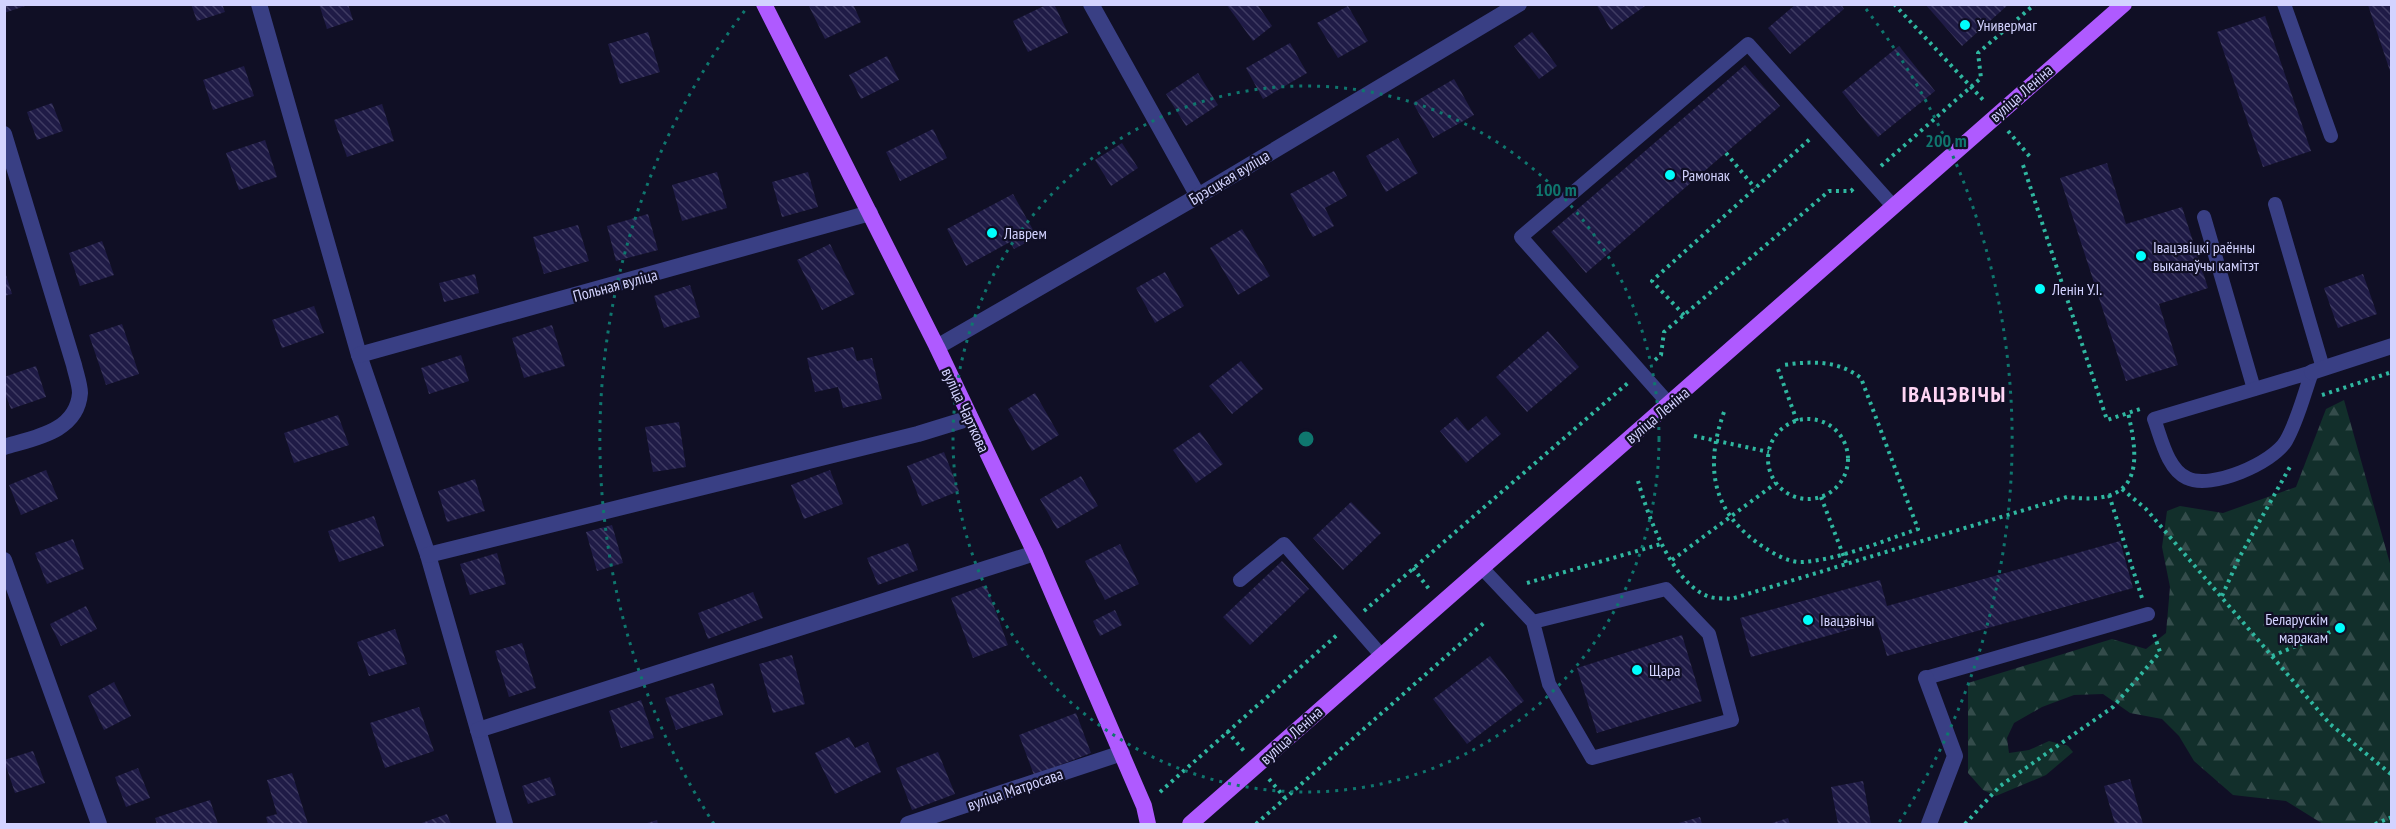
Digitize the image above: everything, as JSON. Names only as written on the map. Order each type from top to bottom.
[{"type":"main road","name":"вуліца Чарткова","points":[[764,4],[937,347],[1035,553],[1122,753],[1144,806],[1148,825]]},
{"type":"main road","name":"вуліца Леніна","points":[[1190,825],[1440,603],[1670,405],[2120,6]]},
{"type":"street","points":[[259,4],[359,355],[428,555],[505,825]]},
{"type":"street","points":[[1091,4],[1197,196]]},
{"type":"street","name":"Брэсцкая вуліца","points":[[937,347],[1197,196],[1519,4]]},
{"type":"street","points":[[4,134],[74,365],[80,393],[73,413],[57,431],[4,447]]},
{"type":"street","name":"Польная вуліца","points":[[359,355],[870,213]]},
{"type":"street","points":[[2317,370],[2391,346]]},
{"type":"street","points":[[428,555],[918,434],[970,418]]},
{"type":"street","points":[[478,730],[1035,553]]},
{"type":"street","points":[[4,560],[99,825]]},
{"type":"street","points":[[1926,678],[1955,756],[1929,825]]},
{"type":"street","name":"вуліца Матросава","points":[[909,825],[1122,753]]},
{"type":"lane","points":[[2284,4],[2331,136]]},
{"type":"lane","points":[[1670,405],[1521,237],[1748,44],[1893,206]]},
{"type":"lane","points":[[2275,204],[2317,370],[2285,442],[2268,459],[2241,472],[2213,480],[2187,479],[2173,466],[2154,419],[2317,370]]},
{"type":"lane","points":[[2204,217],[2254,389]]},
{"type":"lane","points":[[1240,580],[1284,544],[1381,655]]},
{"type":"lane","points":[[1482,568],[1533,622],[1549,684],[1592,758],[1732,720],[1709,634],[1666,589],[1533,622]]},
{"type":"lane","points":[[1926,678],[2148,614]]},
{"type":"path","points":[[1894,4],[1971,86]]},
{"type":"path","points":[[1144,806],[1413,568],[1661,355],[1664,332],[1828,191],[1851,191],[1981,78],[1978,53],[2035,4]]},
{"type":"path","points":[[1684,315],[1652,281],[1823,127]]},
{"type":"path","points":[[1726,153],[1755,188]]},
{"type":"path","points":[[2023,165],[2107,420],[2150,406]]},
{"type":"path","points":[[1724,412],[1714,441],[1713,469],[1718,493],[1730,517],[1755,542],[1778,557],[1800,563],[1840,554],[1918,529],[1861,378],[1850,370],[1831,364],[1784,365]]},
{"type":"path","points":[[1778,369],[1797,422]]},
{"type":"path","points":[[2302,402],[2391,372]]},
{"type":"path","points":[[1638,481],[1660,544],[1686,579],[1707,596],[1731,599],[2067,496],[2088,499],[2109,495],[2122,489],[2134,471],[2136,447],[2128,413]]},
{"type":"path","points":[[1820,421],[1834,429],[1845,443],[1848,459],[1845,475],[1836,489],[1821,497],[1805,499],[1797,497],[1789,494],[1776,483],[1769,468],[1769,452],[1775,436],[1788,425],[1797,422],[1820,421]]},
{"type":"path","points":[[1694,436],[1769,452]]},
{"type":"path","points":[[2221,597],[2239,558],[2295,459]]},
{"type":"path","points":[[1672,560],[1776,483]]},
{"type":"path","points":[[2122,489],[2146,509],[2330,724],[2391,775]]},
{"type":"path","points":[[1965,825],[2000,786],[2113,707],[2160,652],[2109,495]]},
{"type":"path","points":[[1821,497],[1840,554],[1847,565]]},
{"type":"path","points":[[1527,583],[1660,544]]},
{"type":"path","points":[[1413,568],[1440,603]]},
{"type":"path","points":[[1256,825],[1485,622]]},
{"type":"path","points":[[2272,656],[2340,628]]},
{"type":"path","points":[[2375,825],[2391,818]]},
{"type":"green space","points":[[2344,400],[2391,567],[2391,824],[2323,824],[2286,801],[2233,795],[2194,761],[2179,736],[2162,719],[2130,713],[2103,694],[2074,695],[2042,707],[2014,723],[2007,738],[2009,753],[2029,750],[2049,741],[2068,746],[2073,752],[2046,775],[1996,796],[1983,790],[1968,773],[1968,683],[2112,639],[2146,649],[2166,633],[2170,587],[2162,547],[2167,511],[2180,506],[2223,513],[2296,487],[2326,409]]},
{"type":"building","points":[[4,4],[28,4],[28,5],[4,13]]},
{"type":"building","points":[[191,4],[222,4],[225,12],[197,21]]},
{"type":"building","points":[[319,4],[348,4],[353,20],[327,29]]},
{"type":"building","points":[[808,4],[853,4],[861,22],[825,39]]},
{"type":"building","points":[[1048,4],[1054,4],[1068,33],[1028,52],[1013,21]]},
{"type":"building","points":[[1226,4],[1257,4],[1272,26],[1253,41]]},
{"type":"building","points":[[1596,4],[1644,4],[1645,6],[1611,30]]},
{"type":"building","points":[[1796,4],[1841,4],[1844,9],[1790,54],[1768,28]]},
{"type":"building","name":"Универмаг","points":[[1925,4],[2009,4],[1962,46]]},
{"type":"building","points":[[2368,5],[2392,5],[2392,74],[2391,74]]},
{"type":"building","points":[[1348,6],[1368,41],[1338,58],[1317,23]]},
{"type":"building","points":[[2265,16],[2311,151],[2263,167],[2217,32]]},
{"type":"building","points":[[648,32],[660,72],[620,84],[608,44]]},
{"type":"building","points":[[1532,32],[1557,66],[1539,79],[1514,46]]},
{"type":"building","points":[[1290,43],[1307,73],[1263,99],[1246,68]]},
{"type":"building","points":[[1899,46],[1935,91],[1878,137],[1842,92]]},
{"type":"building","points":[[887,56],[899,80],[861,99],[849,75]]},
{"type":"building","points":[[1745,65],[1780,106],[1586,273],[1551,232]]},
{"type":"building","points":[[244,66],[254,96],[213,110],[203,80]]},
{"type":"building","points":[[1198,73],[1218,105],[1186,126],[1166,94]]},
{"type":"building","points":[[1454,79],[1474,115],[1433,138],[1413,103]]},
{"type":"building","points":[[52,103],[63,131],[37,140],[27,112]]},
{"type":"building","points":[[382,104],[394,141],[347,157],[334,120]]},
{"type":"building","points":[[933,129],[947,158],[900,181],[886,152]]},
{"type":"building","points":[[1398,138],[1418,173],[1386,192],[1366,156]]},
{"type":"building","points":[[265,140],[277,177],[239,190],[226,153]]},
{"type":"building","points":[[1122,143],[1138,168],[1111,186],[1095,160]]},
{"type":"building","name":"Івацэвіцкі раённы выканаўчы камітэт","points":[[2107,163],[2126,224],[2182,207],[2208,288],[2159,304],[2178,365],[2126,381],[2060,178]]},
{"type":"building","points":[[1334,171],[1347,196],[1325,208],[1334,226],[1313,237],[1290,194]]},
{"type":"building","points":[[717,172],[727,208],[682,221],[672,185]]},
{"type":"building","points":[[808,172],[818,207],[782,217],[772,182]]},
{"type":"building","name":"Лаврем","points":[[1013,194],[1037,237],[1014,249],[1010,242],[966,266],[947,229]]},
{"type":"building","points":[[648,214],[658,250],[616,261],[607,226]]},
{"type":"building","points":[[578,225],[589,261],[544,274],[533,237]]},
{"type":"building","points":[[1242,229],[1270,276],[1238,295],[1210,248]]},
{"type":"building","points":[[102,241],[114,275],[80,286],[69,253]]},
{"type":"building","points":[[830,244],[855,294],[822,310],[797,260]]},
{"type":"building","points":[[4,269],[12,294],[4,296]]},
{"type":"building","points":[[1165,272],[1184,306],[1155,323],[1136,288]]},
{"type":"building","points":[[475,274],[479,293],[444,302],[439,283]]},
{"type":"building","points":[[2363,274],[2377,314],[2338,328],[2324,288]]},
{"type":"building","points":[[690,285],[700,317],[664,328],[654,296]]},
{"type":"building","points":[[314,306],[324,333],[282,348],[272,320]]},
{"type":"building","points":[[122,324],[139,374],[106,385],[89,335]]},
{"type":"building","points":[[552,325],[565,366],[524,378],[512,338]]},
{"type":"building","points":[[1548,331],[1579,367],[1527,412],[1496,377]]},
{"type":"building","points":[[853,347],[857,361],[872,358],[882,399],[843,408],[838,387],[815,392],[807,358]]},
{"type":"building","points":[[461,355],[469,381],[429,394],[421,368]]},
{"type":"building","points":[[1241,361],[1263,389],[1232,414],[1209,386]]},
{"type":"building","points":[[36,366],[46,397],[11,409],[4,391],[4,377]]},
{"type":"building","points":[[1035,393],[1059,435],[1032,451],[1008,409]]},
{"type":"building","points":[[338,415],[349,445],[294,463],[284,433]]},
{"type":"building","points":[[1486,416],[1501,434],[1466,463],[1440,431],[1457,417],[1468,431]]},
{"type":"building","points":[[679,422],[686,467],[653,472],[645,427]]},
{"type":"building","points":[[1200,432],[1223,464],[1196,483],[1173,450]]},
{"type":"building","points":[[944,452],[959,491],[922,506],[907,466]]},
{"type":"building","points":[[46,470],[58,499],[21,515],[9,485]]},
{"type":"building","points":[[830,470],[843,504],[804,519],[791,485]]},
{"type":"building","points":[[1081,476],[1098,506],[1057,529],[1040,499]]},
{"type":"building","points":[[475,479],[485,511],[447,522],[438,491]]},
{"type":"building","points":[[1351,502],[1381,533],[1343,570],[1313,538]]},
{"type":"building","points":[[374,516],[384,546],[339,562],[328,531]]},
{"type":"building","points":[[612,525],[623,563],[597,571],[586,532]]},
{"type":"building","points":[[73,539],[84,569],[47,584],[35,553]]},
{"type":"building","points":[[2120,541],[2133,588],[1887,656],[1877,622],[1751,657],[1740,618],[1880,580],[1887,606]]},
{"type":"building","points":[[908,543],[918,570],[878,585],[867,558]]},
{"type":"building","points":[[1120,544],[1139,584],[1105,600],[1085,561]]},
{"type":"building","points":[[497,553],[506,584],[470,595],[460,564]]},
{"type":"building","points":[[1282,561],[1309,589],[1250,645],[1223,617]]},
{"type":"building","points":[[986,585],[1008,645],[973,658],[951,598]]},
{"type":"building","points":[[753,592],[763,618],[708,639],[698,613]]},
{"type":"building","points":[[86,606],[97,629],[61,646],[50,624]]},
{"type":"building","points":[[1115,610],[1122,625],[1100,636],[1093,621]]},
{"type":"building","points":[[395,629],[407,664],[369,676],[357,642]]},
{"type":"building","points":[[1682,635],[1702,701],[1597,733],[1577,668]]},
{"type":"building","points":[[522,643],[536,688],[509,697],[495,651]]},
{"type":"building","points":[[792,655],[805,704],[773,713],[759,664]]},
{"type":"building","points":[[1490,656],[1524,701],[1467,744],[1433,699]]},
{"type":"building","points":[[114,682],[131,716],[104,730],[88,696]]},
{"type":"building","points":[[713,683],[723,715],[676,730],[665,698]]},
{"type":"building","points":[[641,700],[654,738],[621,748],[609,711]]},
{"type":"building","points":[[419,707],[434,751],[385,768],[370,723]]},
{"type":"building","points":[[1076,713],[1091,753],[1034,775],[1019,735]]},
{"type":"building","points":[[849,737],[855,748],[868,742],[881,772],[835,794],[815,753]]},
{"type":"building","points":[[33,751],[45,783],[15,793],[4,760]]},
{"type":"building","points":[[938,752],[955,794],[912,810],[896,768]]},
{"type":"building","points":[[138,768],[150,798],[126,807],[115,777]]},
{"type":"building","points":[[292,773],[308,824],[268,824],[266,817],[277,814],[267,780]]},
{"type":"building","points":[[550,777],[556,795],[528,804],[522,786]]},
{"type":"building","points":[[2130,779],[2143,824],[2115,824],[2104,786]]},
{"type":"building","points":[[1863,781],[1871,824],[1838,824],[1831,787]]},
{"type":"building","points":[[210,800],[218,824],[157,824],[155,818]]},
{"type":"building","points":[[447,814],[451,824],[419,824]]},
{"type":"building","points":[[1700,817],[1702,824],[1675,824]]},
{"type":"building","points":[[1788,818],[1790,824],[1769,824]]},
{"type":"building","points":[[657,820],[658,824],[644,824]]},
{"type":"place","name":"Универмаг","points":[[1965,25]]},
{"type":"place","name":"Рамонак","points":[[1670,175]]},
{"type":"place","name":"Лаврем","points":[[992,233]]},
{"type":"place","name":"Івацэвіцкі раённы выканаўчы камітэт","points":[[2141,256]]},
{"type":"place","name":"Ленін У.І.","points":[[2040,289]]},
{"type":"place","name":"Івацэвічы","points":[[1808,620]]},
{"type":"place","name":"Беларускім маракам","points":[[2340,628]]},
{"type":"place","name":"Щара","points":[[1637,670]]},
{"type":"district","name":"ІВАЦЭВІЧЫ","points":[[1954,394]]}]
